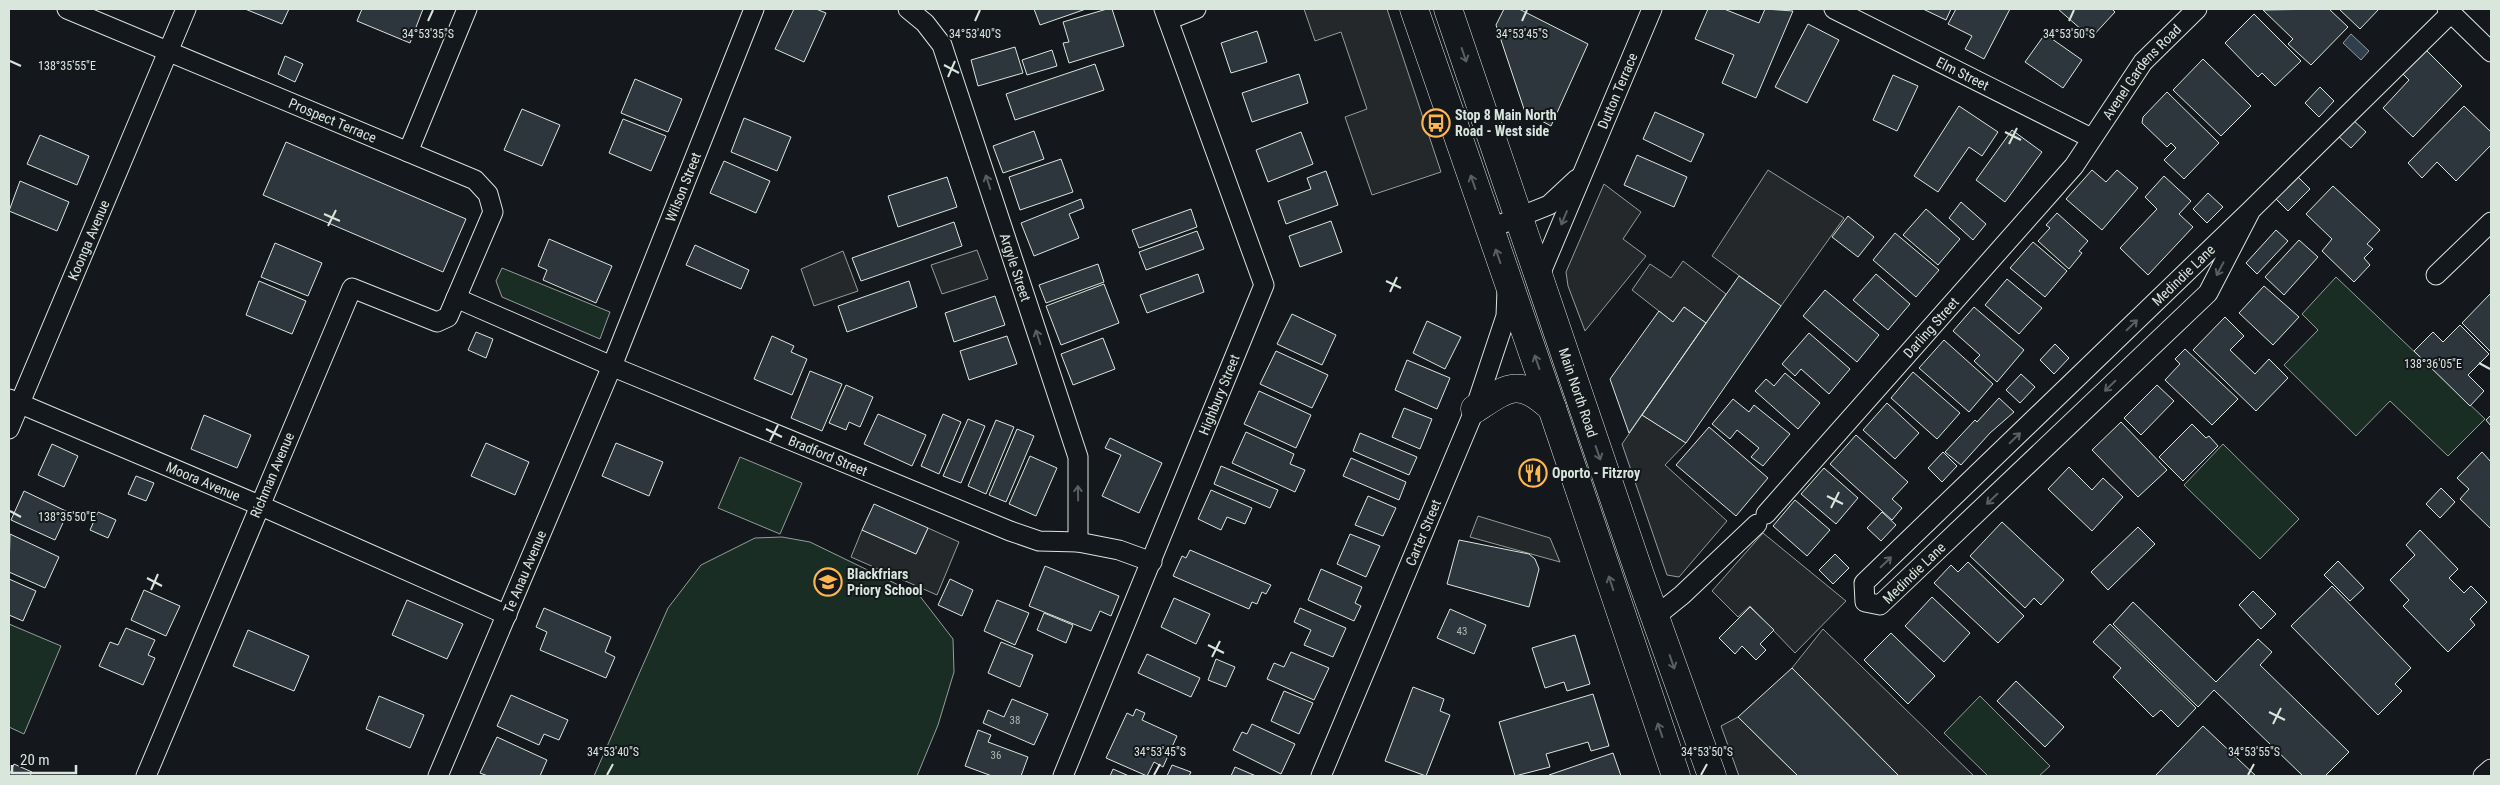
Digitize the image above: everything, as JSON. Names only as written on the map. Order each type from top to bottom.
[{"type":"highway","points":[[1414,9],[1552,408],[1676,776]]},
{"type":"highway","name":"Main North Road","points":[[1448,9],[1640,575],[1712,776]]},
{"type":"highway","points":[[1475,409],[1501,392],[1516,388],[1537,393],[1552,408]]},
{"type":"highway","points":[[1626,629],[1656,616]]},
{"type":"street","name":"Prospect Terrace","points":[[67,9],[475,180],[488,194],[493,212],[456,298]]},
{"type":"street","name":"Koonga Avenue","points":[[9,429],[14,401],[186,9]]},
{"type":"street","points":[[408,152],[468,9]]},
{"type":"street","name":"Wilson Street","points":[[612,366],[754,9]]},
{"type":"street","name":"Argyle Street","points":[[908,9],[925,23],[942,45],[1078,457],[1078,542]]},
{"type":"street","points":[[1166,14],[1196,9]]},
{"type":"street","name":"Dutton Terrace","points":[[1539,277],[1652,9]]},
{"type":"street","name":"Elm Street","points":[[1834,9],[2091,138]]},
{"type":"street","name":"Avenel Gardens Road","points":[[2091,138],[2143,62],[2196,9]]},
{"type":"street","points":[[2449,11],[2491,52]]},
{"type":"street","name":"Medindie Lane","points":[[2251,210],[2208,293],[1880,605],[1865,602],[1864,583],[2251,210],[2449,11]]},
{"type":"street","name":"Highbury Street","points":[[1063,776],[1264,285],[1166,14]]},
{"type":"street","name":"Darling Street","points":[[1656,616],[1682,595],[1762,519],[2074,166],[2091,138]]},
{"type":"street","name":"Dutton Terrace","points":[[1489,229],[1550,205],[1583,173]]},
{"type":"street","points":[[2436,275],[2491,222]]},
{"type":"street","name":"Carter Street","points":[[1321,776],[1475,409],[1506,316],[1508,284]]},
{"type":"street","name":"Richman Avenue","points":[[146,776],[352,288],[437,322],[448,317],[456,298]]},
{"type":"street","name":"Bradford Street","points":[[456,298],[612,366],[1010,531],[1039,541],[1078,542],[1119,550],[1152,562]]},
{"type":"street","name":"Te Anau Avenue","points":[[438,776],[612,366]]},
{"type":"street","name":"Moora Avenue","points":[[14,401],[259,505],[507,615]]},
{"type":"green space","points":[[502,268],[610,312],[600,339],[502,297],[496,281]]},
{"type":"green space","points":[[2336,277],[2485,419],[2448,456],[2390,401],[2356,436],[2284,365],[2318,330],[2302,314]]},
{"type":"green space","points":[[2223,444],[2299,519],[2260,559],[2184,485]]},
{"type":"green space","points":[[740,457],[802,483],[780,534],[718,508]]},
{"type":"green space","name":"Blackfriars Priory School","points":[[782,537],[810,542],[919,595],[953,639],[954,672],[938,725],[917,776],[594,776],[668,608],[701,565],[755,538]]},
{"type":"green space","points":[[9,624],[61,646],[24,734],[9,727]]},
{"type":"green space","points":[[1980,696],[2050,766],[2039,776],[1988,776],[1944,733]]},
{"type":"shaded area","points":[[1304,9],[1387,9],[1441,172],[1372,195],[1345,117],[1367,109],[1341,32],[1315,41]]},
{"type":"shaded area","points":[[1768,170],[1844,218],[1781,306],[1712,256]]},
{"type":"shaded area","points":[[1604,184],[1641,212],[1623,239],[1646,256],[1585,331],[1568,286],[1566,272]]},
{"type":"shaded area","points":[[977,250],[988,279],[942,294],[931,265]]},
{"type":"shaded area","points":[[843,251],[858,291],[814,306],[801,269]]},
{"type":"shaded area","points":[[1683,261],[1726,294],[1706,323],[1684,307],[1673,322],[1632,290],[1650,264],[1671,278]]},
{"type":"shaded area","points":[[1642,415],[1686,443],[1665,465],[1727,521],[1679,577],[1667,575],[1622,444]]},
{"type":"shaded area","points":[[1478,516],[1550,538],[1560,562],[1470,537]]},
{"type":"shaded area","points":[[928,528],[959,542],[937,595],[851,557],[862,530],[916,554]]},
{"type":"shaded area","points":[[1763,533],[1846,601],[1795,653],[1750,606],[1738,617],[1712,591]]},
{"type":"shaded area","points":[[1823,629],[1974,776],[1899,776],[1792,668]]},
{"type":"shaded area","points":[[1738,717],[1798,776],[1739,776],[1721,726]]},
{"type":"water","points":[[2351,34],[2369,51],[2361,60],[2343,43]]},
{"type":"building","points":[[245,9],[289,9],[282,24]]},
{"type":"building","points":[[362,9],[423,9],[410,43],[357,21]]},
{"type":"building","points":[[794,9],[816,9],[826,13],[804,62],[775,49]]},
{"type":"building","points":[[1034,9],[1086,9],[1040,25]]},
{"type":"building","points":[[1112,9],[1124,46],[1069,63],[1063,43],[1069,42],[1063,22]]},
{"type":"building","points":[[1504,9],[1519,9],[1588,44],[1551,126],[1525,112],[1496,25]]},
{"type":"building","points":[[1708,9],[1724,9],[1759,23],[1765,9],[1793,11],[1756,98],[1722,83],[1734,55],[1695,39]]},
{"type":"building","points":[[1923,9],[1951,9],[1946,20]]},
{"type":"building","points":[[1956,9],[2010,9],[1984,59],[1965,49],[1972,36],[1948,24]]},
{"type":"building","points":[[2058,9],[2112,9],[2115,12],[2091,38]]},
{"type":"building","points":[[2329,9],[2348,27],[2311,65],[2288,44],[2293,39],[2263,10]]},
{"type":"building","points":[[2339,9],[2379,9],[2360,29]]},
{"type":"building","points":[[2254,14],[2301,61],[2275,86],[2262,73],[2258,77],[2225,43]]},
{"type":"building","points":[[1808,24],[1839,40],[1807,103],[1775,87]]},
{"type":"building","points":[[1257,31],[1267,62],[1231,73],[1221,43]]},
{"type":"building","points":[[2045,34],[2082,60],[2063,88],[2025,62]]},
{"type":"building","points":[[1015,47],[1023,73],[978,86],[971,60]]},
{"type":"building","points":[[2425,49],[2462,86],[2413,137],[2383,108],[2409,80],[2402,73]]},
{"type":"building","points":[[1052,50],[1057,66],[1027,75],[1022,60]]},
{"type":"building","points":[[285,56],[303,64],[295,82],[278,74]]},
{"type":"building","points":[[2203,59],[2251,106],[2221,136],[2173,90]]},
{"type":"building","points":[[1095,64],[1104,90],[1015,120],[1006,94]]},
{"type":"building","points":[[1299,74],[1308,103],[1252,122],[1242,93]]},
{"type":"building","points":[[1893,75],[1918,86],[1897,131],[1873,120]]},
{"type":"building","points":[[635,79],[682,99],[668,132],[621,113]]},
{"type":"building","points":[[2320,87],[2334,101],[2319,117],[2305,103]]},
{"type":"building","points":[[2167,92],[2219,143],[2184,179],[2164,160],[2176,148],[2171,143],[2167,147],[2142,123],[2143,117]]},
{"type":"building","points":[[1959,106],[1998,132],[1982,156],[1969,147],[1938,192],[1914,176]]},
{"type":"building","points":[[2464,106],[2491,132],[2491,145],[2456,181],[2437,162],[2422,178],[2408,163]]},
{"type":"building","points":[[522,109],[560,125],[542,166],[504,150]]},
{"type":"building","points":[[1655,112],[1704,134],[1691,162],[1643,139]]},
{"type":"building","points":[[744,118],[791,137],[777,171],[731,152]]},
{"type":"building","points":[[623,119],[666,136],[651,171],[609,153]]},
{"type":"building","points":[[2352,119],[2366,132],[2351,148],[2337,135]]},
{"type":"building","points":[[2012,130],[2042,152],[2005,202],[1976,180]]},
{"type":"building","points":[[1034,131],[1044,159],[1003,173],[993,146]]},
{"type":"building","points":[[1301,132],[1313,164],[1268,182],[1256,150]]},
{"type":"building","points":[[40,135],[89,156],[77,185],[27,164]]},
{"type":"building","points":[[286,142],[466,219],[443,272],[263,195]]},
{"type":"building","points":[[1637,155],[1687,177],[1674,207],[1624,185]]},
{"type":"building","points":[[1061,159],[1073,192],[1020,210],[1009,177]]},
{"type":"building","points":[[724,161],[770,181],[756,213],[710,193]]},
{"type":"building","points":[[2092,170],[2106,182],[2117,170],[2138,188],[2102,230],[2066,199]]},
{"type":"building","points":[[1326,171],[1338,205],[1286,224],[1278,201],[1311,189],[1307,178]]},
{"type":"building","points":[[2296,175],[2310,189],[2288,211],[2274,197]]},
{"type":"building","points":[[2164,176],[2191,201],[2179,214],[2193,227],[2148,275],[2120,248],[2157,209],[2145,197]]},
{"type":"building","points":[[947,177],[957,207],[898,227],[888,196]]},
{"type":"building","points":[[20,181],[69,202],[57,231],[9,211]]},
{"type":"building","points":[[2333,186],[2380,230],[2367,244],[2373,249],[2364,258],[2370,265],[2354,282],[2322,251],[2332,239],[2306,214]]},
{"type":"building","points":[[2208,193],[2223,207],[2207,223],[2193,209]]},
{"type":"building","points":[[1081,199],[1084,208],[1069,214],[1079,238],[1034,256],[1021,223]]},
{"type":"building","points":[[1961,202],[1986,224],[1973,240],[1949,218]]},
{"type":"building","points":[[1191,209],[1197,227],[1139,248],[1132,230]]},
{"type":"building","points":[[1926,209],[1960,239],[1938,265],[1903,235]]},
{"type":"building","points":[[2057,213],[2088,241],[2079,251],[2082,253],[2069,269],[2038,241],[2050,228],[2046,225]]},
{"type":"building","points":[[1848,216],[1874,237],[1858,257],[1832,237]]},
{"type":"building","points":[[1331,221],[1342,252],[1300,267],[1289,236]]},
{"type":"building","points":[[954,222],[962,246],[861,281],[852,258]]},
{"type":"building","points":[[2276,230],[2288,241],[2257,274],[2246,263]]},
{"type":"building","points":[[1197,231],[1204,249],[1146,270],[1139,252]]},
{"type":"building","points":[[1895,233],[1939,270],[1916,297],[1873,260]]},
{"type":"building","points":[[549,239],[612,266],[596,303],[543,280],[547,270],[538,266]]},
{"type":"building","points":[[2299,240],[2318,257],[2284,295],[2265,277]]},
{"type":"building","points":[[2033,242],[2067,271],[2045,297],[2010,268]]},
{"type":"building","points":[[275,243],[322,263],[308,296],[261,277]]},
{"type":"building","points":[[695,245],[749,270],[741,289],[686,265]]},
{"type":"building","points":[[1098,264],[1104,282],[1046,303],[1039,285]]},
{"type":"building","points":[[1198,274],[1204,292],[1147,313],[1140,295]]},
{"type":"building","points":[[1876,274],[1910,304],[1888,330],[1853,300]]},
{"type":"building","points":[[1739,276],[1781,306],[1686,443],[1642,415]]},
{"type":"building","points":[[2007,279],[2042,308],[2019,334],[1985,305]]},
{"type":"building","points":[[259,281],[306,301],[292,334],[246,315]]},
{"type":"building","points":[[909,281],[917,307],[847,332],[838,306]]},
{"type":"building","points":[[1104,284],[1119,323],[1061,345],[1046,306]]},
{"type":"building","points":[[2264,286],[2299,317],[2273,345],[2239,313]]},
{"type":"building","points":[[1825,290],[1879,335],[1857,362],[1803,316]]},
{"type":"building","points":[[2491,293],[2491,352],[2462,323]]},
{"type":"building","points":[[995,296],[1005,325],[954,342],[945,313]]},
{"type":"building","points":[[1684,307],[1706,323],[1629,433],[1610,379],[1659,311],[1673,322]]},
{"type":"building","points":[[1974,307],[2024,350],[1997,382],[1974,361],[1980,355],[1953,331]]},
{"type":"building","points":[[1292,314],[1336,335],[1322,365],[1277,344]]},
{"type":"building","points":[[2225,317],[2244,336],[2230,350],[2255,374],[2269,359],[2288,378],[2256,411],[2193,350]]},
{"type":"building","points":[[1427,321],[1461,337],[1445,369],[1413,353]]},
{"type":"building","points":[[2460,325],[2489,354],[2468,375],[2484,391],[2470,406],[2414,351],[2433,332],[2443,342]]},
{"type":"building","points":[[476,332],[493,339],[486,358],[468,350]]},
{"type":"building","points":[[1809,333],[1850,369],[1829,394],[1801,369],[1795,376],[1782,364]]},
{"type":"building","points":[[772,336],[794,346],[791,352],[807,359],[792,395],[754,379]]},
{"type":"building","points":[[1007,336],[1017,364],[969,380],[960,351]]},
{"type":"building","points":[[1103,338],[1115,369],[1073,385],[1061,354]]},
{"type":"building","points":[[1944,340],[1993,384],[1969,412],[1919,368]]},
{"type":"building","points":[[2055,344],[2069,358],[2054,374],[2040,360]]},
{"type":"building","points":[[2185,349],[2238,399],[2212,425],[2165,380],[2180,364],[2175,359]]},
{"type":"building","points":[[1276,351],[1328,375],[1312,408],[1260,384]]},
{"type":"building","points":[[1407,360],[1450,378],[1437,409],[1395,390]]},
{"type":"building","points":[[810,371],[842,384],[822,431],[791,418]]},
{"type":"building","points":[[1913,372],[1960,413],[1937,439],[1891,398]]},
{"type":"building","points":[[1785,373],[1820,403],[1798,429],[1755,391],[1766,379],[1774,386]]},
{"type":"building","points":[[2021,374],[2035,387],[2020,403],[2006,390]]},
{"type":"building","points":[[846,385],[873,397],[860,427],[849,422],[846,430],[829,423]]},
{"type":"building","points":[[2157,385],[2174,401],[2141,435],[2124,418]]},
{"type":"building","points":[[1259,391],[1311,415],[1296,448],[1244,424]]},
{"type":"building","points":[[1999,398],[2014,412],[1990,433],[1961,465],[1945,452]]},
{"type":"building","points":[[1733,399],[1749,412],[1754,405],[1790,434],[1763,466],[1751,457],[1759,448],[1737,430],[1730,439],[1712,424]]},
{"type":"building","points":[[1887,403],[1919,433],[1895,459],[1863,430]]},
{"type":"building","points":[[1404,408],[1432,419],[1420,449],[1392,437]]},
{"type":"building","points":[[878,414],[926,435],[912,466],[864,444]]},
{"type":"building","points":[[943,414],[961,422],[939,474],[921,466]]},
{"type":"building","points":[[204,415],[251,435],[237,468],[191,449]]},
{"type":"building","points":[[2491,415],[2491,426],[2486,420]]},
{"type":"building","points":[[968,419],[985,426],[961,483],[943,476]]},
{"type":"building","points":[[996,420],[1014,427],[986,494],[968,486]]},
{"type":"building","points":[[2121,422],[2167,470],[2138,497],[2092,450]]},
{"type":"building","points":[[2192,424],[2206,438],[2209,436],[2218,446],[2183,481],[2159,457]]},
{"type":"building","points":[[1709,427],[1768,478],[1736,516],[1676,465]]},
{"type":"building","points":[[1017,429],[1034,436],[1006,502],[989,495]]},
{"type":"building","points":[[1246,432],[1294,454],[1290,464],[1305,470],[1295,492],[1232,463]]},
{"type":"building","points":[[1360,433],[1417,457],[1409,475],[1353,451]]},
{"type":"building","points":[[1856,435],[1908,482],[1892,499],[1902,508],[1892,520],[1830,464]]},
{"type":"building","points":[[1110,438],[1162,463],[1139,513],[1102,496],[1121,455],[1105,448]]},
{"type":"building","points":[[486,443],[529,462],[515,495],[471,476]]},
{"type":"building","points":[[616,443],[663,462],[649,496],[602,476]]},
{"type":"building","points":[[52,444],[78,456],[64,487],[38,475]]},
{"type":"building","points":[[1943,452],[1957,466],[1942,482],[1928,468]]},
{"type":"building","points":[[2482,452],[2491,462],[2491,529],[2460,499],[2469,489],[2457,478]]},
{"type":"building","points":[[1030,456],[1057,468],[1036,516],[1009,504]]},
{"type":"building","points":[[1351,458],[1406,482],[1399,500],[1343,476]]},
{"type":"building","points":[[1221,466],[1278,490],[1270,508],[1214,484]]},
{"type":"building","points":[[2069,467],[2092,490],[2103,478],[2123,497],[2092,531],[2048,489]]},
{"type":"building","points":[[1824,468],[1858,498],[1836,524],[1801,494]]},
{"type":"building","points":[[136,476],[154,483],[146,501],[128,494]]},
{"type":"building","points":[[2441,488],[2455,502],[2440,518],[2426,504]]},
{"type":"building","points":[[1211,490],[1252,508],[1245,524],[1227,517],[1221,530],[1198,519]]},
{"type":"building","points":[[24,491],[68,512],[55,540],[11,520]]},
{"type":"building","points":[[1368,496],[1396,508],[1383,536],[1355,525]]},
{"type":"building","points":[[1795,500],[1830,530],[1807,556],[1773,526]]},
{"type":"building","points":[[874,504],[928,528],[916,554],[862,530]]},
{"type":"building","points":[[98,512],[116,520],[108,538],[90,530]]},
{"type":"building","points":[[1882,512],[1896,525],[1881,541],[1867,528]]},
{"type":"building","points":[[2002,522],[2064,580],[2041,605],[2034,598],[2025,608],[1970,556]]},
{"type":"building","points":[[2138,527],[2155,544],[2108,590],[2091,572]]},
{"type":"building","points":[[2420,530],[2458,569],[2449,578],[2464,593],[2471,586],[2487,602],[2470,619],[2475,625],[2448,652],[2403,606],[2409,600],[2390,580],[2415,555],[2406,545]]},
{"type":"building","points":[[10,534],[59,557],[45,588],[9,572]]},
{"type":"building","points":[[1350,534],[1380,546],[1366,577],[1337,564]]},
{"type":"building","points":[[1459,540],[1529,554],[1535,559],[1539,569],[1529,607],[1447,584]]},
{"type":"building","points":[[1190,550],[1271,585],[1266,594],[1262,592],[1257,604],[1252,602],[1249,609],[1173,576],[1182,556],[1186,558]]},
{"type":"building","points":[[1835,554],[1849,568],[1833,584],[1819,570]]},
{"type":"building","points":[[2338,561],[2364,588],[2350,601],[2324,575]]},
{"type":"building","points":[[1968,562],[2024,616],[1998,643],[1934,583],[1951,565],[1958,572]]},
{"type":"building","points":[[1045,566],[1119,596],[1111,616],[1100,611],[1091,631],[1029,606]]},
{"type":"building","points":[[1321,569],[1362,587],[1355,603],[1361,606],[1354,621],[1308,600]]},
{"type":"building","points":[[9,579],[36,591],[23,621],[9,615]]},
{"type":"building","points":[[950,579],[973,590],[962,616],[938,605]]},
{"type":"building","points":[[2332,586],[2411,668],[2395,684],[2402,691],[2378,715],[2291,626]]},
{"type":"building","points":[[144,590],[180,606],[166,636],[131,620]]},
{"type":"building","points":[[2253,591],[2276,614],[2261,629],[2239,605]]},
{"type":"building","points":[[1932,597],[1970,633],[1944,662],[1905,626]]},
{"type":"building","points":[[1174,598],[1210,614],[1196,644],[1161,627]]},
{"type":"building","points":[[407,600],[463,624],[447,659],[392,635]]},
{"type":"building","points":[[997,600],[1029,613],[1015,645],[984,631]]},
{"type":"building","points":[[2133,602],[2216,682],[2258,639],[2272,652],[2260,665],[2349,752],[2325,776],[2303,776],[2214,690],[2198,707],[2113,624]]},
{"type":"building","points":[[1750,607],[1774,630],[1760,644],[1766,650],[1756,660],[1742,646],[1735,654],[1719,638]]},
{"type":"building","points":[[544,608],[611,637],[605,652],[615,657],[606,678],[540,650],[547,632],[536,627]]},
{"type":"building","points":[[1300,608],[1346,628],[1333,657],[1304,645],[1311,630],[1294,622]]},
{"type":"building","points":[[1450,609],[1486,625],[1474,654],[1437,638]]},
{"type":"building","points":[[1044,613],[1073,625],[1066,643],[1037,630]]},
{"type":"building","points":[[2110,624],[2196,708],[2178,727],[2161,710],[2153,717],[2113,677],[2121,668],[2093,642]]},
{"type":"building","points":[[126,628],[155,640],[148,655],[155,658],[143,685],[99,666],[110,642],[118,645]]},
{"type":"building","points":[[248,630],[309,656],[294,691],[233,666]]},
{"type":"building","points":[[1891,633],[1935,676],[1908,704],[1864,660]]},
{"type":"building","points":[[1575,635],[1590,684],[1567,691],[1564,682],[1545,688],[1532,648]]},
{"type":"building","points":[[1001,642],[1033,655],[1020,687],[988,673]]},
{"type":"building","points":[[1291,652],[1329,668],[1314,700],[1267,679],[1274,663],[1284,667]]},
{"type":"building","points":[[1147,654],[1200,678],[1191,697],[1138,673]]},
{"type":"building","points":[[1216,659],[1235,667],[1226,687],[1208,680]]},
{"type":"building","points":[[1792,668],[1899,776],[1798,776],[1738,717]]},
{"type":"building","points":[[2016,681],[2064,727],[2045,747],[1997,701]]},
{"type":"building","points":[[1413,687],[1444,699],[1440,711],[1450,715],[1426,776],[1385,761]]},
{"type":"building","points":[[1284,691],[1313,703],[1299,734],[1271,721]]},
{"type":"building","points":[[1593,694],[1609,746],[1591,751],[1588,742],[1546,754],[1550,767],[1515,776],[1499,722]]},
{"type":"building","points":[[511,695],[568,720],[559,740],[544,734],[539,745],[497,726]]},
{"type":"building","points":[[379,696],[424,715],[410,748],[366,729]]},
{"type":"building","points":[[1012,699],[1048,714],[1034,745],[983,723],[988,710],[1004,717]]},
{"type":"building","points":[[1136,709],[1145,713],[1142,720],[1177,736],[1163,767],[1154,762],[1147,776],[1106,758],[1127,713],[1133,716]]},
{"type":"building","points":[[1252,724],[1295,744],[1281,774],[1233,750],[1242,732],[1247,734]]},
{"type":"building","points":[[2203,726],[2256,776],[2155,776]]},
{"type":"building","points":[[978,730],[991,735],[988,742],[1028,757],[1021,776],[992,776],[965,766]]},
{"type":"building","points":[[497,737],[547,760],[540,776],[488,776],[480,773]]},
{"type":"building","points":[[1613,753],[1621,776],[1549,776],[1549,775]]},
{"type":"building","points":[[14,764],[32,772],[30,776],[9,776]]},
{"type":"building","points":[[1172,765],[1191,772],[1189,776],[1167,776]]},
{"type":"building","points":[[1235,767],[1256,776],[1231,776]]},
{"type":"building","points":[[1113,769],[1129,776],[1110,776]]},
{"type":"place","name":"Stop 8 Main North Road - West side","points":[[1436,123]]},
{"type":"place","name":"Oporto - Fitzroy","points":[[1533,473]]},
{"type":"place","name":"Blackfriars Priory School","points":[[828,582]]}]
